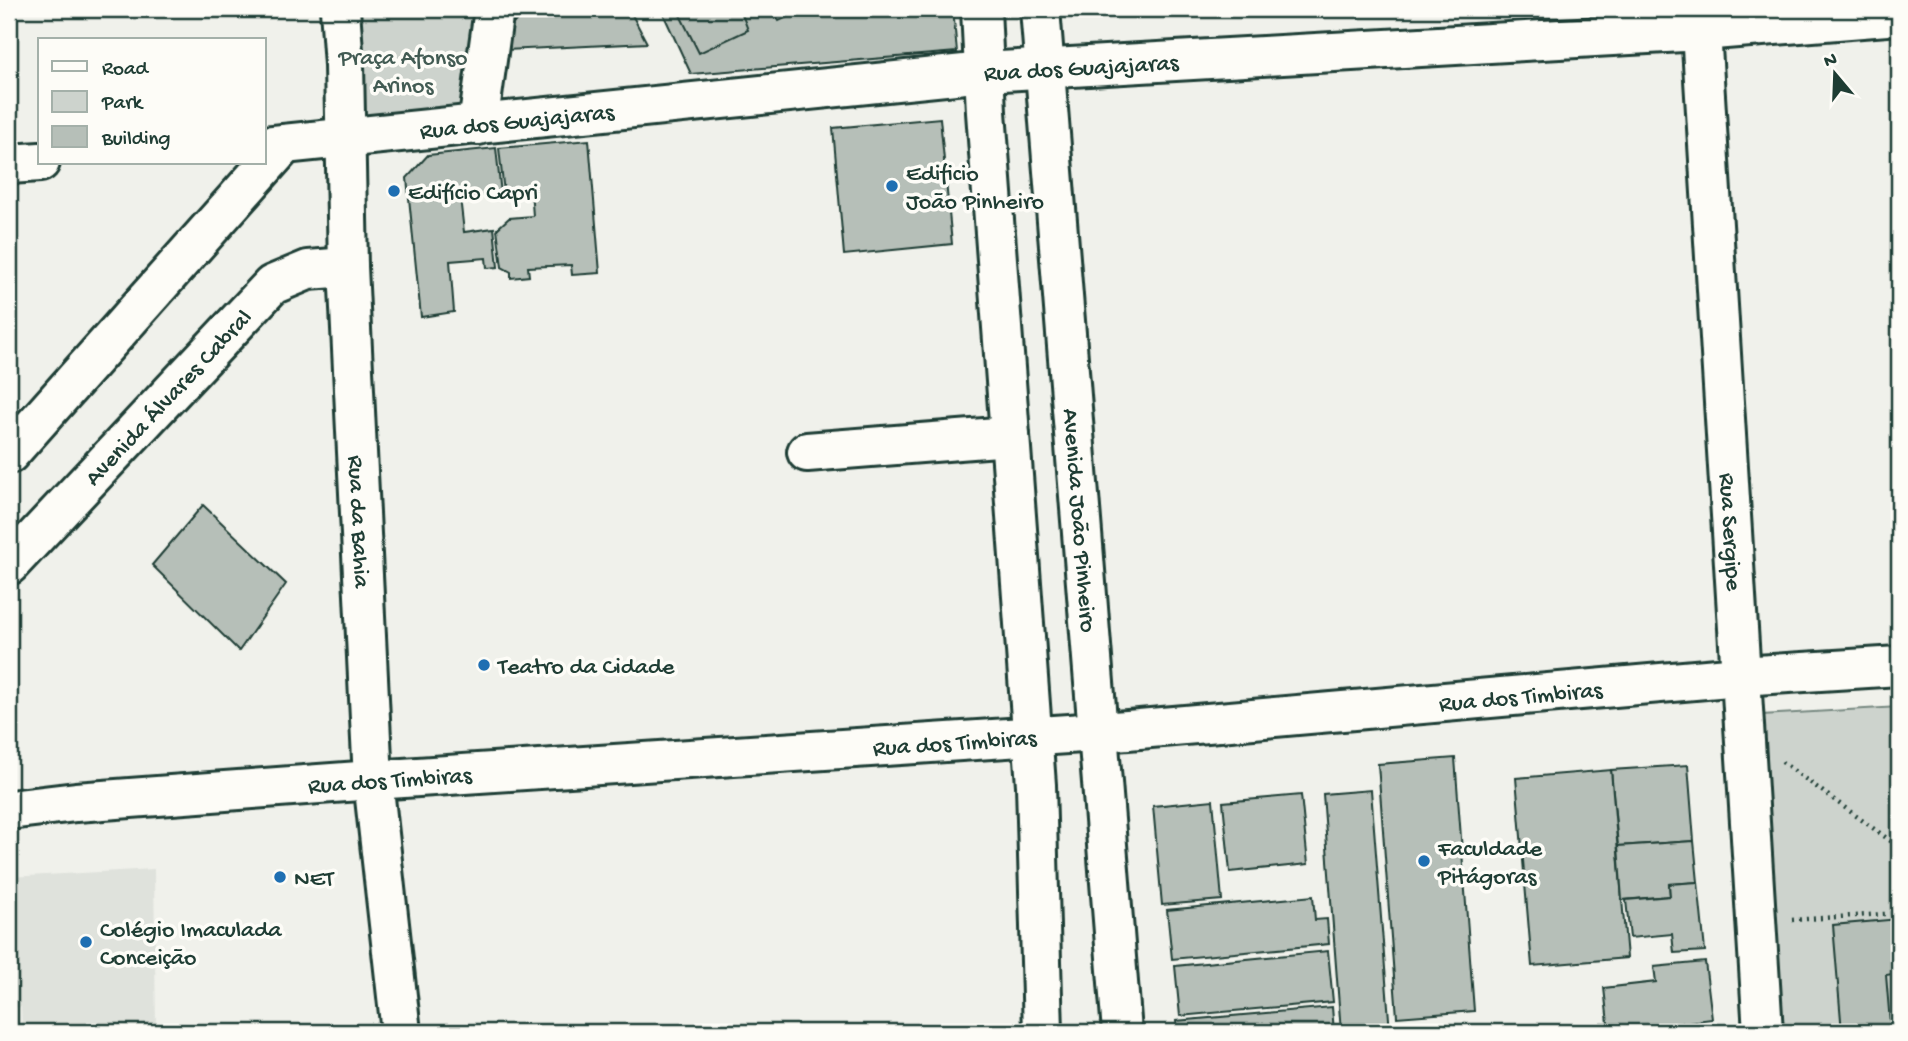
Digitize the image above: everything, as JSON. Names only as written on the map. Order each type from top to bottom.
[{"type":"street","name":"Rua da Bahia","points":[[340,9],[344,65],[348,267],[373,780],[401,1032]]},
{"type":"street","points":[[478,125],[494,9]]},
{"type":"street","points":[[981,9],[1033,735],[1043,1032]]},
{"type":"street","name":"Avenida João Pinheiro","points":[[1040,9],[1122,1032]]},
{"type":"street","name":"Rua dos Guajajaras","points":[[274,146],[984,72],[1689,20],[1899,15]]},
{"type":"street","name":"Rua Sergipe","points":[[1689,20],[1740,676],[1763,1032]]},
{"type":"street","points":[[9,164],[38,162]]},
{"type":"street","points":[[9,454],[259,164]]},
{"type":"street","name":"Avenida Álvares Cabral","points":[[9,565],[272,285],[308,270],[348,267]]},
{"type":"street","points":[[807,452],[1010,436]]},
{"type":"street","name":"Rua dos Timbiras","points":[[9,810],[76,802],[373,780],[1098,732],[1740,676],[1899,666]]},
{"type":"path","points":[[1744,735],[1899,847]]},
{"type":"path","points":[[1756,922],[1899,913]]},
{"type":"shaded area","name":"Colégio Imaculada Conceição","points":[[154,869],[156,1032],[22,1032],[21,1007],[9,1008],[9,877]]},
{"type":"green space","name":"Praça Afonso Arinos","points":[[338,9],[495,9],[482,123],[346,138]]},
{"type":"green space","points":[[1899,707],[1899,1032],[1763,1032],[1743,716]]},
{"type":"building","points":[[526,9],[629,9],[647,43],[506,50],[501,38]]},
{"type":"building","points":[[661,9],[953,9],[957,52],[691,74]]},
{"type":"building","points":[[677,9],[740,9],[748,30],[699,53]]},
{"type":"building","points":[[773,9],[805,9],[779,21]]},
{"type":"building","name":"Edificio João Pinheiro","points":[[940,118],[952,244],[844,255],[833,128]]},
{"type":"building","points":[[589,140],[600,273],[572,275],[571,265],[528,267],[529,276],[511,278],[511,272],[502,267],[497,229],[509,218],[533,216],[531,190],[504,193],[499,148]]},
{"type":"building","points":[[496,148],[501,194],[460,197],[464,232],[494,228],[498,267],[487,268],[486,258],[450,261],[454,312],[421,317],[407,178],[428,155]]},
{"type":"building","points":[[203,505],[286,584],[239,651],[152,565]]},
{"type":"building","name":"Faculdade Pitágoras","points":[[1455,758],[1474,1011],[1397,1017],[1378,764]]},
{"type":"building","points":[[1688,765],[1694,841],[1618,846],[1611,770]]},
{"type":"building","points":[[1611,770],[1627,958],[1532,966],[1516,778]]},
{"type":"building","points":[[1371,790],[1390,1032],[1341,1032],[1323,794]]},
{"type":"building","points":[[1301,795],[1308,864],[1230,872],[1223,802]]},
{"type":"building","points":[[1213,800],[1222,900],[1162,905],[1153,806]]},
{"type":"building","points":[[1694,841],[1698,882],[1669,884],[1670,896],[1622,900],[1618,846]]},
{"type":"building","points":[[1698,882],[1705,951],[1674,953],[1672,934],[1630,938],[1626,900],[1670,896],[1669,884]]},
{"type":"building","points":[[1313,896],[1315,920],[1327,919],[1329,944],[1172,959],[1167,910]]},
{"type":"building","points":[[1899,919],[1899,973],[1886,975],[1890,1023],[1899,1022],[1899,1032],[1842,1032],[1833,925]]},
{"type":"building","points":[[1328,951],[1333,1002],[1180,1016],[1175,966]]},
{"type":"building","points":[[1705,962],[1712,1019],[1609,1032],[1604,988],[1656,982],[1654,967]]},
{"type":"building","points":[[1332,1007],[1334,1032],[1177,1032],[1176,1021]]},
{"type":"place","name":"Edificio João Pinheiro","points":[[892,186]]},
{"type":"place","name":"Edifício Capri","points":[[394,191]]},
{"type":"place","name":"Teatro da Cidade","points":[[484,665]]},
{"type":"place","name":"Faculdade Pitágoras","points":[[1424,861]]},
{"type":"place","name":"NET","points":[[280,877]]},
{"type":"place","name":"Colégio Imaculada Conceição","points":[[86,942]]}]
